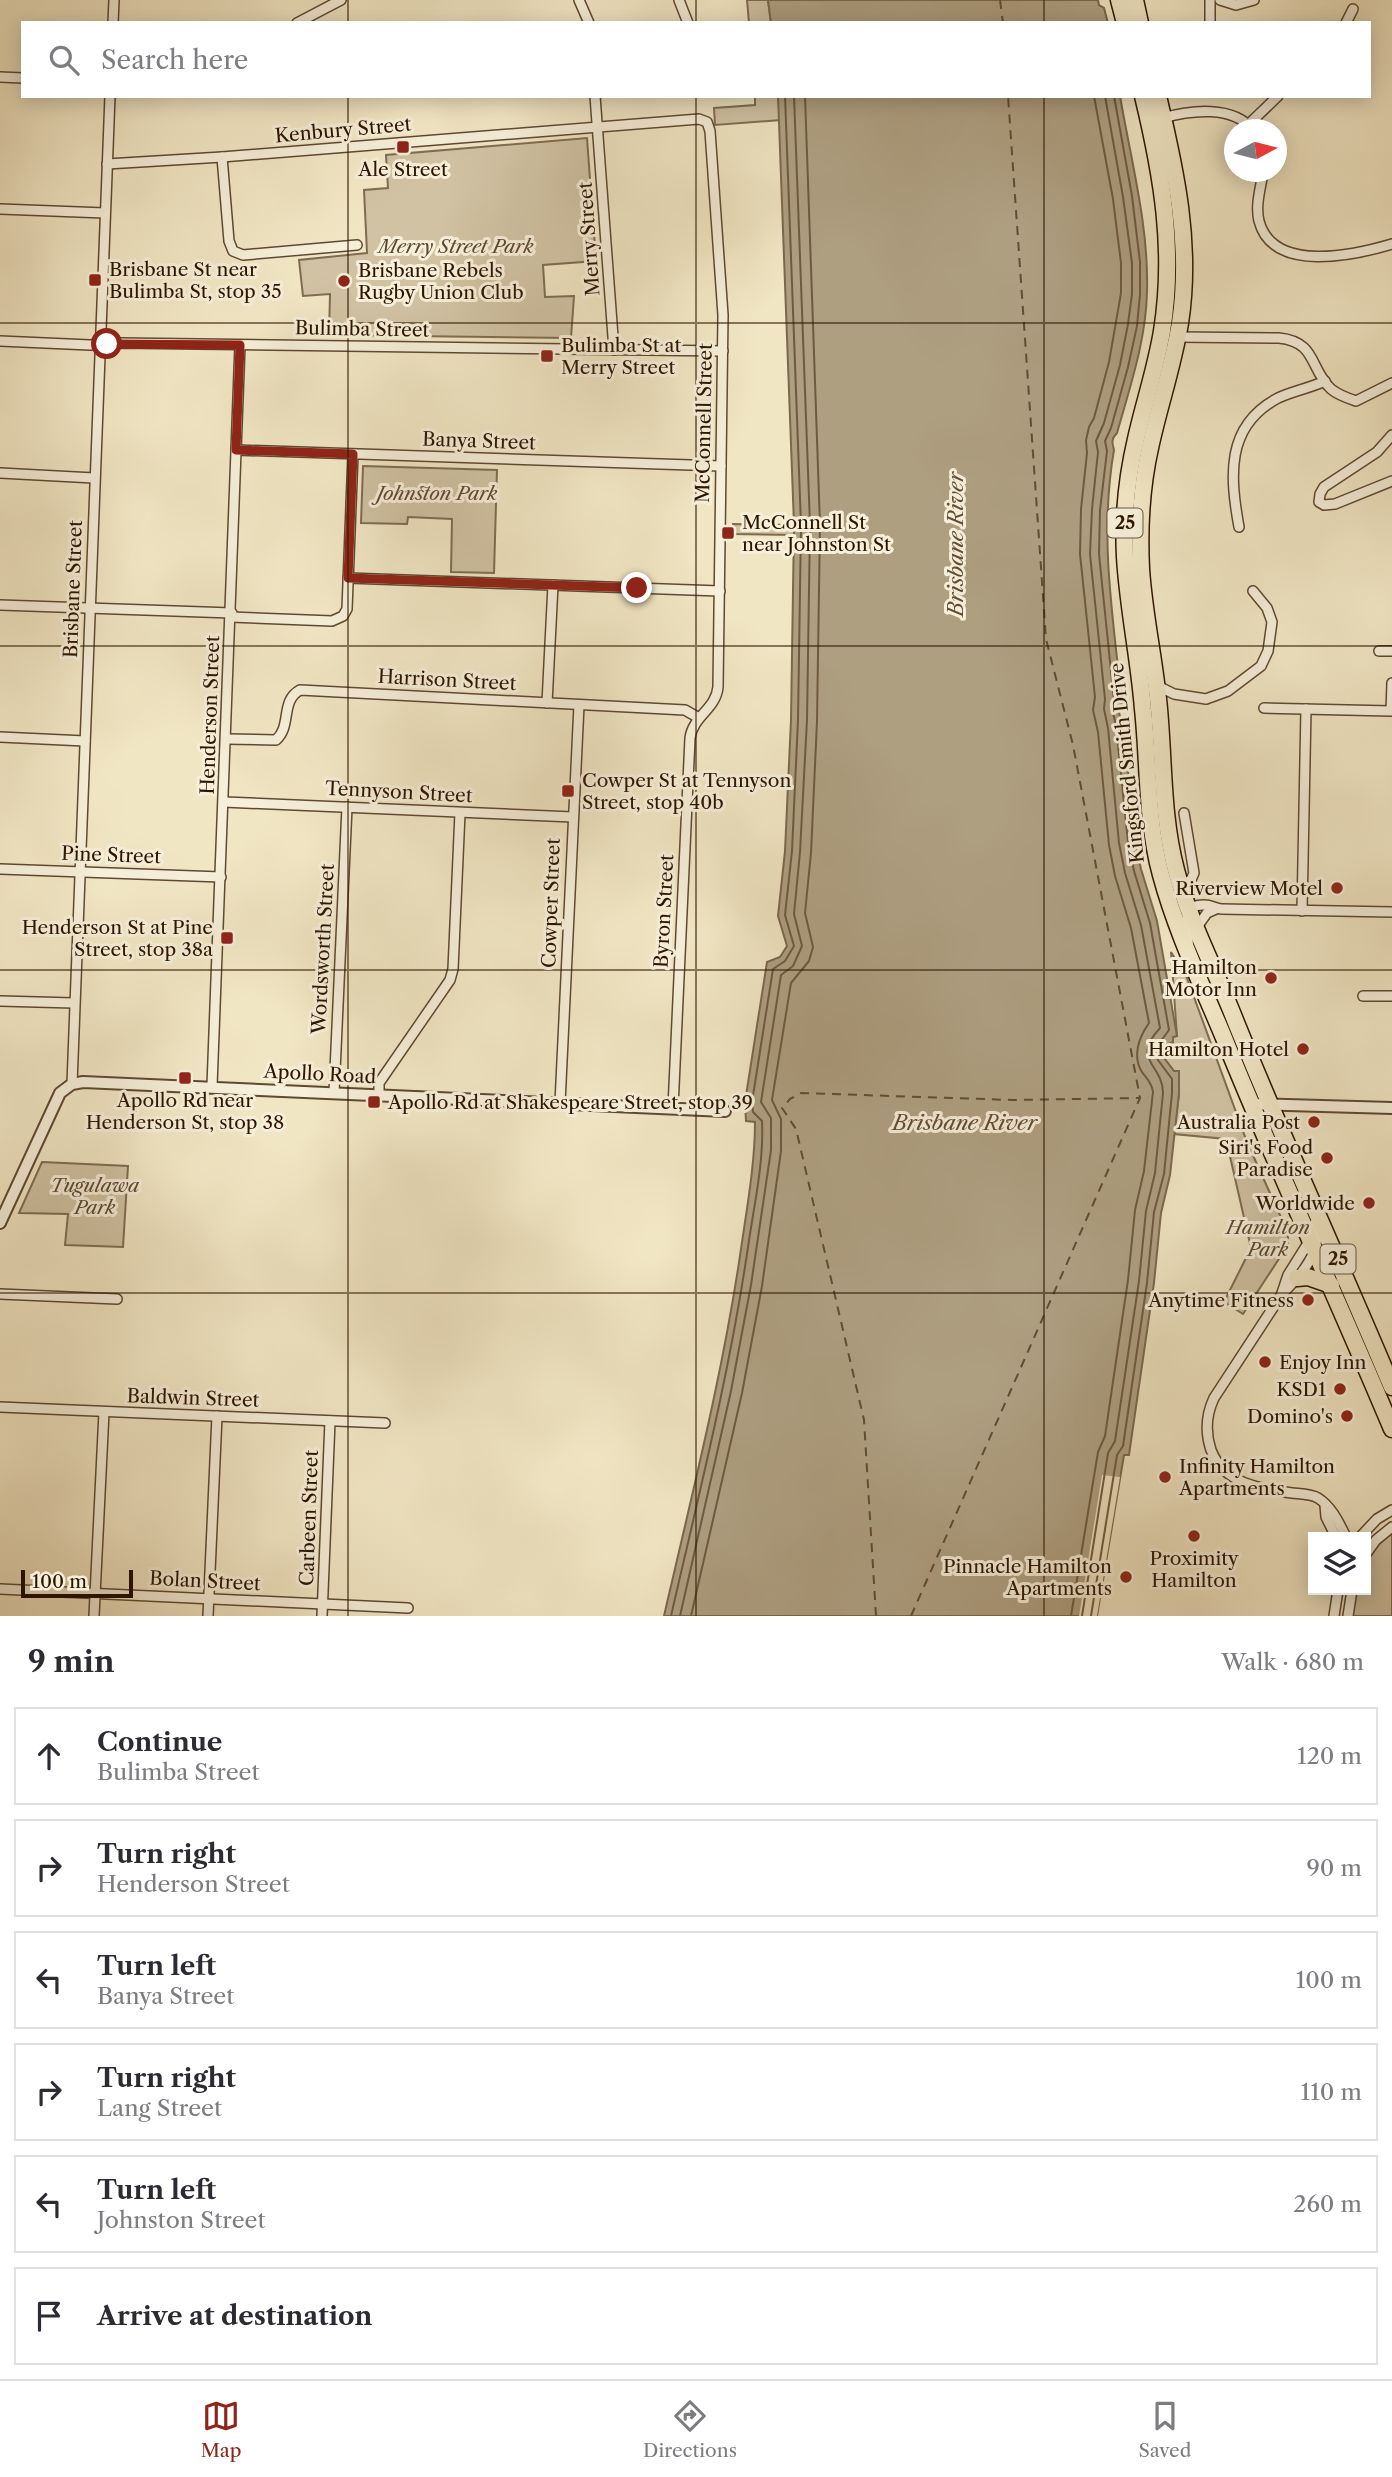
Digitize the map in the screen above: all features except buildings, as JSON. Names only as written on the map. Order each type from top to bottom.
[{"type":"highway","points":[[1119,0],[1124,21]]},
{"type":"highway","points":[[1135,0],[1140,21]]},
{"type":"highway","name":"Kingsford Smith Drive","points":[[1143,98],[1162,181],[1168,231],[1168,278],[1158,353],[1136,439],[1125,529],[1126,566],[1143,706],[1151,824],[1164,887],[1187,950],[1392,1429]]},
{"type":"highway","name":"Kingsford Smith Drive","points":[[1158,98],[1177,176],[1184,234],[1183,285],[1177,337],[1149,450],[1141,516],[1143,588],[1158,703],[1164,810],[1181,885],[1190,910],[1270,1105],[1392,1387]]},
{"type":"highway","points":[[1297,1278],[1308,1277],[1331,1285]]},
{"type":"street","points":[[113,21],[114,0]]},
{"type":"street","points":[[301,21],[341,0]]},
{"type":"street","points":[[579,0],[588,21]]},
{"type":"street","points":[[679,0],[687,21]]},
{"type":"street","points":[[1210,0],[1210,21]]},
{"type":"street","points":[[1220,0],[1233,5],[1254,0]]},
{"type":"street","points":[[1347,21],[1353,9]]},
{"type":"street","points":[[0,77],[21,78]]},
{"type":"street","name":"Brisbane Street","points":[[72,1084],[110,98]]},
{"type":"street","name":"Merry Street","points":[[595,98],[614,349]]},
{"type":"street","points":[[1258,119],[1276,98]]},
{"type":"street","points":[[1163,118],[1220,112],[1240,119]]},
{"type":"street","name":"Kenbury Street","points":[[107,164],[699,119],[706,122]]},
{"type":"street","name":"McConnell Street","points":[[699,718],[715,701],[717,694],[723,351],[723,292],[710,131],[706,122]]},
{"type":"street","points":[[222,157],[229,241],[233,251],[243,254],[357,245]]},
{"type":"street","points":[[1262,182],[1258,217],[1264,232],[1291,254],[1312,257],[1392,244]]},
{"type":"street","points":[[0,209],[105,214]]},
{"type":"street","points":[[1177,337],[1292,340],[1306,349],[1325,381],[1337,393],[1356,401],[1392,383]]},
{"type":"street","name":"Bulimba Street","points":[[0,341],[723,351]]},
{"type":"street","name":"Henderson Street","points":[[212,1086],[240,345]]},
{"type":"street","points":[[1239,527],[1232,491],[1233,475],[1236,449],[1246,427],[1255,415],[1273,401],[1325,381]]},
{"type":"street","points":[[1392,435],[1379,450],[1324,488],[1319,496],[1320,503],[1335,504],[1392,481]]},
{"type":"street","name":"Banya Street","points":[[236,450],[721,466]]},
{"type":"street","points":[[0,605],[332,621],[343,616],[347,608],[353,454]]},
{"type":"street","points":[[0,473],[94,478]]},
{"type":"street","points":[[348,578],[720,591]]},
{"type":"street","points":[[547,703],[553,585]]},
{"type":"street","points":[[1156,685],[1174,694],[1198,699],[1216,697],[1232,689],[1262,664],[1268,651],[1272,621],[1253,590]]},
{"type":"street","points":[[1379,651],[1392,651]]},
{"type":"street","points":[[1264,708],[1391,711],[1392,683]]},
{"type":"street","name":"Harrison Street","points":[[226,739],[276,740],[283,732],[289,699],[300,690],[685,710],[699,718]]},
{"type":"street","points":[[1158,703],[1174,694]]},
{"type":"street","name":"Cowper Street","points":[[560,1103],[579,705]]},
{"type":"street","points":[[1301,911],[1306,709]]},
{"type":"street","name":"Byron Street","points":[[673,1108],[690,738],[692,726],[699,718]]},
{"type":"street","points":[[0,737],[85,741]]},
{"type":"street","name":"Tennyson Street","points":[[224,802],[572,817]]},
{"type":"street","name":"Wordsworth Street","points":[[334,1093],[347,807]]},
{"type":"street","points":[[379,1095],[380,1083],[450,980],[453,969],[460,813]]},
{"type":"street","points":[[1181,885],[1191,880],[1194,873],[1184,813]]},
{"type":"street","name":"Pine Street","points":[[0,869],[220,877]]},
{"type":"street","points":[[1187,950],[1189,933],[1185,920],[1190,910],[1206,905],[1216,909],[1392,912]]},
{"type":"street","points":[[1197,927],[1205,915],[1216,909]]},
{"type":"street","points":[[1363,996],[1392,996]]},
{"type":"street","points":[[0,1001],[74,1003]]},
{"type":"street","name":"Apollo Road","points":[[72,1084],[83,1082],[212,1086],[725,1111]]},
{"type":"street","points":[[0,1223],[60,1093],[72,1084]]},
{"type":"street","points":[[1251,1104],[1392,1108]]},
{"type":"street","points":[[1282,1294],[1288,1275],[1308,1246],[1318,1241],[1316,1208]]},
{"type":"street","points":[[1312,1244],[1297,1278],[1282,1294],[1214,1398],[1207,1425],[1209,1445],[1220,1466],[1233,1477],[1257,1487],[1312,1496],[1334,1514],[1343,1532]]},
{"type":"street","points":[[0,1294],[117,1300]]},
{"type":"street","name":"Baldwin Street","points":[[0,1407],[385,1423]]},
{"type":"street","points":[[94,1616],[104,1412]]},
{"type":"street","points":[[208,1616],[217,1416]]},
{"type":"street","name":"Carbeen Street","points":[[322,1616],[330,1422]]},
{"type":"street","points":[[1325,1505],[1326,1517],[1334,1532]]},
{"type":"street","points":[[1365,1532],[1377,1519],[1392,1510]]},
{"type":"street","points":[[1371,1547],[1392,1527]]},
{"type":"street","name":"Bolan Street","points":[[0,1589],[408,1608]]},
{"type":"street","points":[[1334,1616],[1337,1595]]},
{"type":"street","points":[[1348,1616],[1351,1595]]},
{"type":"green space","points":[[747,0],[768,0],[771,21],[749,21]]},
{"type":"green space","points":[[755,98],[778,98],[781,120],[715,125],[714,108],[755,105]]},
{"type":"green space","name":"Merry Street Park","points":[[587,138],[596,261],[543,265],[545,297],[574,296],[571,338],[329,335],[330,294],[303,296],[299,260],[367,253],[364,190],[388,188],[386,155]]},
{"type":"green space","name":"Johnston Park","points":[[363,466],[497,470],[494,573],[451,572],[452,519],[408,517],[407,524],[361,523]]},
{"type":"green space","points":[[733,524],[794,525],[794,535],[732,534]]},
{"type":"green space","name":"Hamilton Park","points":[[1171,952],[1187,978],[1247,1142],[1288,1233],[1288,1245],[1243,1314],[1224,1302],[1251,1248],[1226,1139],[1174,1134],[1179,1072],[1174,1071],[1164,1058],[1164,1046],[1173,1042],[1173,1037],[1177,1036]]},
{"type":"green space","name":"Tugulawa Park","points":[[42,1162],[128,1166],[123,1247],[65,1245],[68,1214],[19,1213]]},
{"type":"green space","points":[[1392,1532],[1392,1616],[1352,1616],[1355,1595],[1371,1595],[1371,1555]]},
{"type":"water","points":[[768,0],[1098,0],[1099,5],[1104,8],[1107,21],[771,21]]},
{"type":"water","name":"Brisbane River","points":[[778,98],[1120,98],[1142,218],[1147,292],[1144,328],[1136,363],[1117,433],[1112,441],[1114,450],[1108,514],[1109,576],[1122,703],[1119,712],[1123,721],[1135,841],[1157,921],[1177,1036],[1173,1037],[1173,1042],[1164,1046],[1164,1058],[1174,1071],[1179,1071],[1179,1093],[1170,1175],[1161,1213],[1154,1283],[1129,1455],[1124,1455],[1097,1616],[664,1616],[734,1295],[755,1138],[755,1122],[746,1121],[745,1102],[767,962],[780,957],[787,946],[778,916],[785,851],[791,720],[794,525]]},
{"type":"pier","points":[[1102,1475],[1120,1477],[1097,1616],[1079,1616]]},
{"type":"ferry route","points":[[1000,0],[1003,21]]},
{"type":"ferry route","points":[[911,1616],[1140,1098],[1073,745],[1046,639],[1008,98]]},
{"type":"ferry route","points":[[876,1616],[864,1420],[796,1129],[782,1108],[790,1099],[801,1093],[1012,1100],[1139,1098]]},
{"type":"place","name":"Ale Street","points":[[403,147]]},
{"type":"place","name":"Brisbane St near Bulimba St, stop 35","points":[[95,280]]},
{"type":"place","name":"Brisbane Rebels Rugby Union Club","points":[[344,281]]},
{"type":"place","name":"Bulimba St at Merry Street","points":[[547,356]]},
{"type":"place","name":"McConnell St near Johnston St","points":[[728,533]]},
{"type":"place","name":"Cowper St at Tennyson Street, stop 40b","points":[[568,791]]},
{"type":"place","name":"Riverview Motel","points":[[1337,888]]},
{"type":"place","name":"Henderson St at Pine Street, stop 38a","points":[[227,938]]},
{"type":"place","name":"Hamilton Motor Inn","points":[[1271,978]]},
{"type":"place","name":"Hamilton Hotel","points":[[1303,1049]]},
{"type":"place","name":"Apollo Rd near Henderson St, stop 38","points":[[185,1078]]},
{"type":"place","name":"Apollo Rd at Shakespeare Street, stop 39","points":[[374,1102]]},
{"type":"place","name":"Australia Post","points":[[1314,1122]]},
{"type":"place","name":"Siri's Food Paradise","points":[[1327,1158]]},
{"type":"place","name":"Worldwide","points":[[1369,1203]]},
{"type":"place","name":"Anytime Fitness","points":[[1308,1300]]},
{"type":"place","name":"Enjoy Inn","points":[[1265,1362]]},
{"type":"place","name":"KSD1","points":[[1340,1389]]},
{"type":"place","name":"Domino's","points":[[1347,1416]]},
{"type":"place","name":"Infinity Hamilton Apartments","points":[[1165,1477]]},
{"type":"place","name":"Proximity Hamilton","points":[[1194,1536]]},
{"type":"place","name":"Pinnacle Hamilton Apartments","points":[[1126,1577]]},
{"type":"route","points":[[107,344],[240,345],[236,450],[353,454],[348,578],[637,588]]}]
